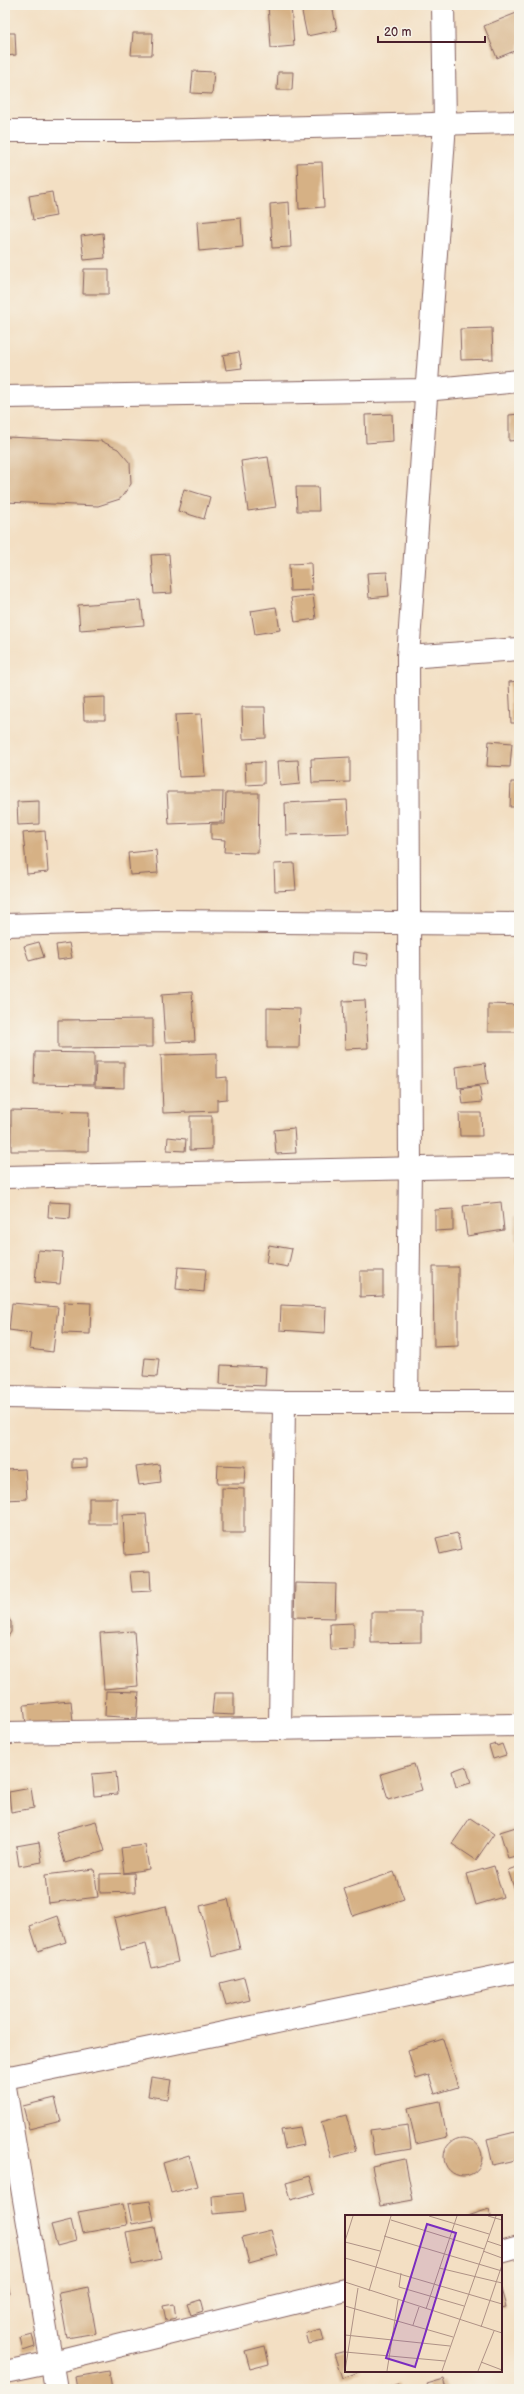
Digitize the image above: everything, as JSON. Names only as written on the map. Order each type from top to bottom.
[{"type":"street","points":[[407,1401],[410,1168],[408,657],[444,123],[443,5]]},
{"type":"street","points":[[5,131],[152,131],[519,122]]},
{"type":"street","points":[[5,397],[425,390],[519,381]]},
{"type":"street","points":[[408,657],[519,649]]},
{"type":"street","points":[[5,925],[156,921],[519,924]]},
{"type":"street","points":[[5,1177],[519,1166]]},
{"type":"street","points":[[5,1397],[284,1402],[519,1402]]},
{"type":"street","points":[[280,1729],[284,1402]]},
{"type":"street","points":[[5,1733],[519,1725]]},
{"type":"street","points":[[5,2078],[519,1972]]},
{"type":"street","points":[[5,2087],[56,2389]]},
{"type":"street","points":[[502,2252],[519,2248]]},
{"type":"street","points":[[5,2372],[52,2362],[345,2290]]},
{"type":"building","points":[[268,5],[291,5],[294,46],[271,48]]},
{"type":"building","points":[[308,5],[332,5],[337,30],[307,36],[301,7]]},
{"type":"building","points":[[519,12],[519,49],[497,58],[484,26]]},
{"type":"building","points":[[5,33],[15,33],[16,55],[5,56]]},
{"type":"building","points":[[133,33],[153,33],[152,55],[131,55]]},
{"type":"building","points":[[193,71],[214,72],[212,94],[191,93]]},
{"type":"building","points":[[278,72],[293,72],[292,90],[277,90]]},
{"type":"building","points":[[322,162],[324,207],[299,209],[297,163]]},
{"type":"building","points":[[52,192],[56,216],[33,220],[29,196]]},
{"type":"building","points":[[289,202],[291,247],[272,248],[270,204]]},
{"type":"building","points":[[241,218],[243,247],[199,251],[197,222]]},
{"type":"building","points":[[103,233],[105,258],[84,260],[81,236]]},
{"type":"building","points":[[84,269],[109,269],[109,294],[83,294]]},
{"type":"building","points":[[492,328],[493,359],[461,360],[460,329]]},
{"type":"building","points":[[239,352],[242,368],[226,370],[223,355]]},
{"type":"building","points":[[392,414],[393,441],[366,443],[365,415]]},
{"type":"building","points":[[519,414],[519,440],[509,441],[509,415]]},
{"type":"building","points":[[6,437],[101,441],[118,449],[130,463],[131,484],[120,499],[98,506],[5,502]]},
{"type":"building","points":[[268,457],[276,507],[248,511],[241,461]]},
{"type":"building","points":[[296,487],[318,487],[319,511],[297,511]]},
{"type":"building","points":[[184,489],[210,497],[204,519],[178,511]]},
{"type":"building","points":[[169,554],[172,593],[154,594],[151,555]]},
{"type":"building","points":[[311,563],[312,590],[290,591],[289,564]]},
{"type":"building","points":[[387,572],[389,596],[369,598],[367,573]]},
{"type":"building","points":[[313,595],[316,619],[295,622],[291,598]]},
{"type":"building","points":[[141,600],[144,625],[80,630],[78,605]]},
{"type":"building","points":[[276,607],[280,630],[255,634],[251,611]]},
{"type":"building","points":[[519,681],[519,723],[511,723],[509,682]]},
{"type":"building","points":[[105,697],[105,720],[84,720],[83,698]]},
{"type":"building","points":[[242,707],[265,707],[266,738],[243,739]]},
{"type":"building","points":[[201,714],[205,776],[179,777],[175,715]]},
{"type":"building","points":[[489,741],[512,743],[510,767],[487,766]]},
{"type":"building","points":[[350,757],[350,782],[312,783],[311,759]]},
{"type":"building","points":[[298,760],[300,784],[280,786],[278,761]]},
{"type":"building","points":[[264,762],[264,784],[246,785],[245,763]]},
{"type":"building","points":[[511,782],[519,782],[519,807],[510,807]]},
{"type":"building","points":[[167,792],[223,792],[222,822],[169,824]]},
{"type":"building","points":[[226,793],[259,793],[258,853],[224,852],[225,840],[211,839],[211,824],[225,824]]},
{"type":"building","points":[[347,800],[349,833],[286,835],[285,803]]},
{"type":"building","points":[[39,801],[39,824],[18,825],[17,802]]},
{"type":"building","points":[[45,831],[48,872],[27,874],[23,833]]},
{"type":"building","points":[[156,850],[158,873],[130,875],[128,853]]},
{"type":"building","points":[[294,863],[296,890],[275,891],[274,864]]},
{"type":"building","points":[[39,942],[44,957],[29,961],[24,946]]},
{"type":"building","points":[[69,943],[72,958],[58,960],[56,945]]},
{"type":"building","points":[[354,952],[368,954],[367,966],[353,964]]},
{"type":"building","points":[[192,992],[195,1041],[165,1042],[162,994]]},
{"type":"building","points":[[365,1000],[368,1048],[345,1049],[343,1001]]},
{"type":"building","points":[[488,1004],[519,1005],[519,1032],[488,1032]]},
{"type":"building","points":[[267,1008],[300,1009],[299,1048],[267,1048]]},
{"type":"building","points":[[153,1019],[153,1047],[58,1048],[58,1020]]},
{"type":"building","points":[[35,1052],[94,1053],[94,1085],[34,1084]]},
{"type":"building","points":[[217,1053],[217,1078],[227,1077],[227,1099],[217,1100],[217,1111],[163,1113],[161,1055]]},
{"type":"building","points":[[96,1062],[124,1062],[124,1088],[95,1087]]},
{"type":"building","points":[[485,1063],[488,1084],[458,1088],[456,1067]]},
{"type":"building","points":[[479,1086],[482,1102],[463,1104],[461,1089]]},
{"type":"building","points":[[11,1110],[89,1112],[88,1151],[11,1151]]},
{"type":"building","points":[[459,1113],[481,1113],[482,1136],[460,1136]]},
{"type":"building","points":[[190,1116],[212,1116],[212,1149],[190,1150]]},
{"type":"building","points":[[294,1128],[296,1153],[276,1154],[274,1130]]},
{"type":"building","points":[[168,1137],[186,1139],[185,1151],[167,1150]]},
{"type":"building","points":[[49,1202],[71,1203],[70,1219],[48,1217]]},
{"type":"building","points":[[501,1202],[504,1230],[467,1236],[463,1206]]},
{"type":"building","points":[[453,1209],[453,1230],[435,1231],[435,1210]]},
{"type":"building","points":[[515,1216],[519,1216],[519,1240],[515,1240]]},
{"type":"building","points":[[517,1244],[519,1244],[519,1270],[517,1270]]},
{"type":"building","points":[[269,1245],[292,1249],[288,1267],[266,1263]]},
{"type":"building","points":[[38,1250],[63,1252],[60,1284],[35,1282]]},
{"type":"building","points":[[178,1267],[206,1269],[204,1292],[176,1289]]},
{"type":"building","points":[[433,1267],[458,1267],[458,1346],[434,1347]]},
{"type":"building","points":[[360,1271],[383,1271],[383,1296],[360,1297]]},
{"type":"building","points":[[64,1302],[91,1303],[90,1334],[63,1333]]},
{"type":"building","points":[[12,1303],[58,1307],[53,1352],[29,1349],[31,1333],[9,1330]]},
{"type":"building","points":[[281,1305],[326,1307],[325,1333],[280,1330]]},
{"type":"building","points":[[145,1358],[159,1359],[157,1377],[143,1376]]},
{"type":"building","points":[[221,1365],[266,1367],[265,1386],[220,1384]]},
{"type":"building","points":[[72,1459],[87,1459],[87,1467],[72,1468]]},
{"type":"building","points":[[159,1464],[161,1482],[139,1485],[136,1467]]},
{"type":"building","points":[[218,1465],[245,1466],[244,1484],[217,1484]]},
{"type":"building","points":[[25,1469],[27,1499],[5,1500],[5,1470]]},
{"type":"building","points":[[222,1488],[244,1489],[244,1533],[222,1533]]},
{"type":"building","points":[[89,1498],[117,1498],[117,1524],[89,1524]]},
{"type":"building","points":[[146,1514],[149,1553],[125,1555],[123,1515]]},
{"type":"building","points":[[457,1533],[461,1549],[440,1554],[436,1538]]},
{"type":"building","points":[[150,1571],[151,1591],[132,1592],[130,1572]]},
{"type":"building","points":[[295,1583],[336,1584],[335,1618],[294,1617]]},
{"type":"building","points":[[371,1612],[421,1612],[421,1642],[371,1643]]},
{"type":"building","points":[[5,1613],[11,1622],[11,1632],[5,1641]]},
{"type":"building","points":[[354,1623],[354,1649],[331,1650],[330,1624]]},
{"type":"building","points":[[134,1631],[138,1686],[104,1689],[100,1633]]},
{"type":"building","points":[[106,1691],[139,1692],[137,1718],[105,1716]]},
{"type":"building","points":[[214,1693],[234,1693],[234,1715],[212,1714]]},
{"type":"building","points":[[71,1701],[73,1722],[26,1726],[24,1705]]},
{"type":"building","points":[[496,1744],[497,1746],[502,1744],[506,1755],[493,1759],[489,1746]]},
{"type":"building","points":[[414,1764],[422,1790],[388,1800],[381,1774]]},
{"type":"building","points":[[466,1766],[471,1783],[456,1787],[452,1771]]},
{"type":"building","points":[[116,1772],[118,1794],[94,1796],[92,1774]]},
{"type":"building","points":[[31,1788],[34,1808],[11,1812],[9,1792]]},
{"type":"building","points":[[470,1818],[494,1834],[476,1860],[452,1844]]},
{"type":"building","points":[[96,1821],[105,1851],[65,1863],[56,1832]]},
{"type":"building","points":[[519,1826],[519,1855],[508,1858],[500,1832]]},
{"type":"building","points":[[39,1842],[42,1862],[19,1866],[16,1846]]},
{"type":"building","points":[[145,1845],[149,1869],[124,1873],[121,1848]]},
{"type":"building","points":[[494,1866],[503,1897],[476,1905],[467,1874]]},
{"type":"building","points":[[519,1866],[519,1903],[508,1870]]},
{"type":"building","points":[[94,1869],[98,1897],[48,1903],[45,1875]]},
{"type":"building","points":[[394,1872],[404,1899],[353,1916],[344,1889]]},
{"type":"building","points":[[134,1873],[135,1892],[100,1893],[100,1874]]},
{"type":"building","points":[[228,1899],[240,1949],[212,1956],[200,1906]]},
{"type":"building","points":[[166,1906],[178,1962],[152,1968],[146,1944],[121,1950],[114,1918]]},
{"type":"building","points":[[58,1916],[66,1942],[38,1951],[30,1926]]},
{"type":"building","points":[[244,1977],[250,2000],[226,2006],[220,1983]]},
{"type":"building","points":[[443,2039],[458,2087],[435,2094],[429,2075],[416,2079],[408,2050]]},
{"type":"building","points":[[151,2077],[171,2080],[168,2099],[148,2096]]},
{"type":"building","points":[[55,2098],[61,2121],[29,2129],[23,2106]]},
{"type":"building","points":[[440,2101],[447,2137],[416,2144],[408,2108]]},
{"type":"building","points":[[346,2115],[356,2151],[331,2158],[321,2122]]},
{"type":"building","points":[[408,2125],[411,2149],[374,2155],[370,2130]]},
{"type":"building","points":[[300,2127],[304,2145],[285,2149],[281,2130]]},
{"type":"building","points":[[519,2131],[519,2159],[493,2165],[487,2139]]},
{"type":"building","points":[[459,2138],[467,2138],[477,2143],[481,2150],[481,2164],[477,2171],[467,2176],[459,2176],[449,2171],[447,2168],[444,2161],[444,2153],[449,2143],[452,2141]]},
{"type":"building","points":[[189,2155],[198,2186],[171,2193],[163,2163]]},
{"type":"building","points":[[405,2159],[413,2200],[380,2206],[372,2166]]},
{"type":"building","points":[[310,2176],[315,2193],[291,2200],[286,2183]]},
{"type":"building","points":[[243,2193],[246,2211],[213,2214],[212,2196]]},
{"type":"building","points":[[150,2201],[154,2220],[132,2224],[128,2204]]},
{"type":"building","points":[[123,2204],[127,2225],[83,2233],[78,2212]]},
{"type":"building","points":[[489,2209],[491,2215],[471,2215]]},
{"type":"building","points":[[71,2220],[76,2241],[57,2246],[51,2225]]},
{"type":"building","points":[[155,2227],[161,2259],[132,2265],[126,2232]]},
{"type":"building","points":[[271,2230],[278,2255],[249,2263],[242,2237]]},
{"type":"building","points":[[5,2275],[10,2293],[5,2294]]},
{"type":"building","points":[[88,2287],[96,2333],[67,2338],[59,2293]]},
{"type":"building","points":[[502,2293],[506,2307],[502,2308]]},
{"type":"building","points":[[200,2300],[203,2311],[191,2315],[187,2304]]},
{"type":"building","points":[[174,2304],[176,2318],[166,2320],[163,2306]]},
{"type":"building","points":[[321,2329],[324,2341],[309,2344],[306,2333]]},
{"type":"building","points":[[32,2334],[35,2347],[23,2351],[20,2337]]},
{"type":"building","points":[[265,2346],[269,2364],[250,2369],[245,2351]]},
{"type":"building","points":[[345,2351],[345,2372],[359,2372],[342,2378],[334,2354]]},
{"type":"building","points":[[109,2371],[112,2389],[77,2389],[75,2377]]},
{"type":"building","points":[[444,2379],[447,2389],[429,2389],[427,2384]]},
{"type":"building","points":[[398,2384],[400,2389],[382,2389]]}]
